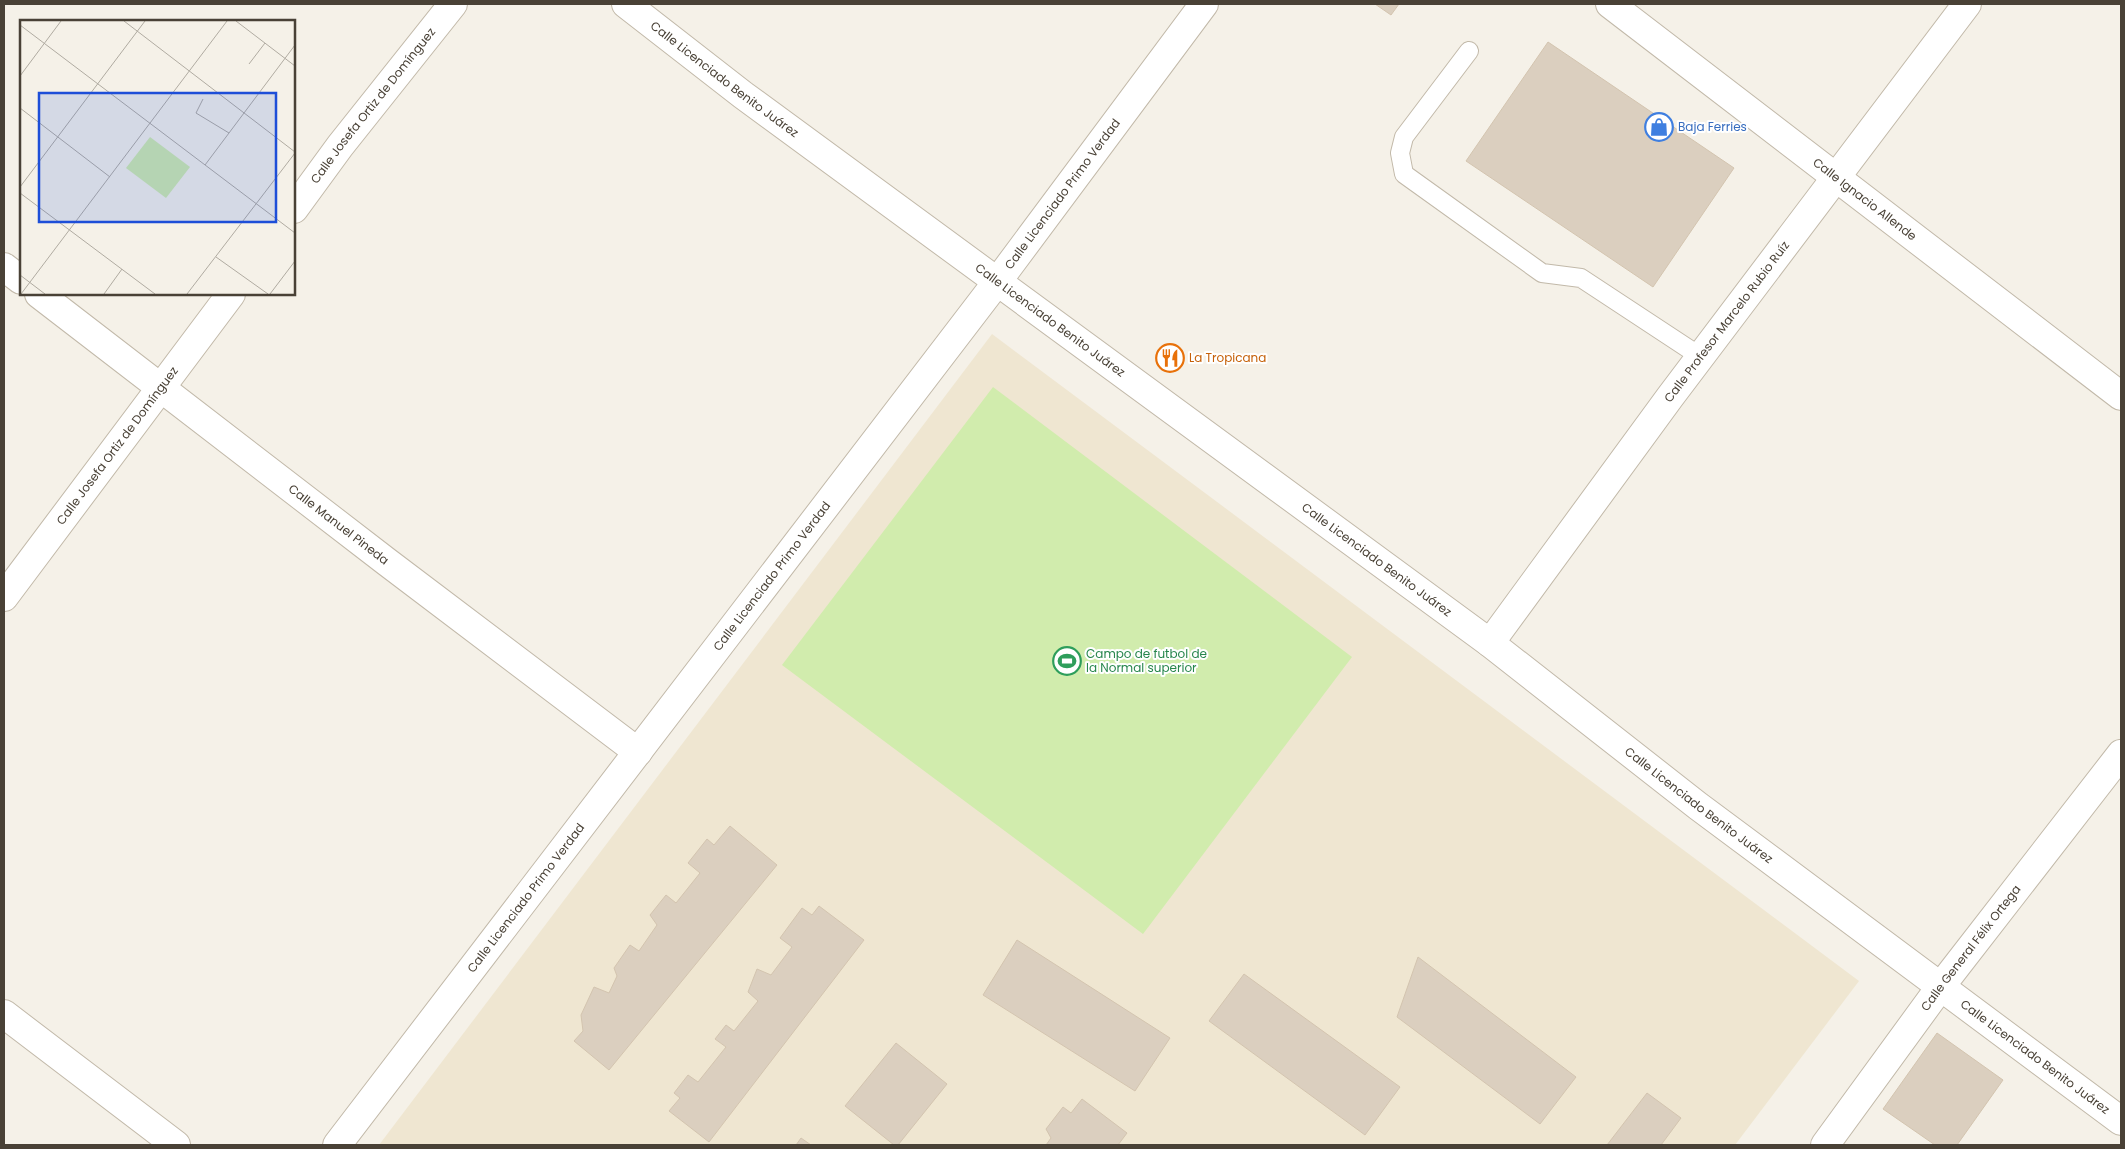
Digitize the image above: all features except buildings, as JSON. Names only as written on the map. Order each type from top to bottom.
[{"type":"street","name":"Calle Josefa Ortiz de Domínguez","points":[[295,208],[340,146],[453,4]]},
{"type":"street","name":"Calle Licenciado Benito Juárez","points":[[626,4],[743,95],[1490,643],[1698,806],[2121,1121]]},
{"type":"street","name":"Calle Licenciado Primo Verdad","points":[[337,1145],[997,282],[1204,4]]},
{"type":"street","name":"Calle Ignacio Allende","points":[[1610,4],[2121,396]]},
{"type":"street","name":"Calle Profesor Marcelo Rubio Ruíz","points":[[1490,643],[1701,357],[1838,178],[1967,4]]},
{"type":"street","points":[[4,267],[20,279]]},
{"type":"street","name":"Calle Manuel Pineda","points":[[40,295],[387,562],[638,752]]},
{"type":"street","name":"Calle Josefa Ortiz de Domínguez","points":[[4,597],[230,295]]},
{"type":"street","name":"Calle General Félix Ortega","points":[[1825,1145],[1941,986],[2121,754]]},
{"type":"street","points":[[4,1014],[176,1145]]},
{"type":"lane","points":[[1469,52],[1404,137],[1400,153],[1404,174],[1542,273],[1581,278],[1701,357]]},
{"type":"shaded area","points":[[992,334],[1859,981],[1735,1145],[379,1145]]},
{"type":"green space","name":"Campo de futbol de la Normal superior","points":[[993,387],[1352,657],[1143,934],[782,665]]},
{"type":"place","name":"Baja Ferries","points":[[1659,127]]},
{"type":"place","name":"La Tropicana","points":[[1170,358]]},
{"type":"place","name":"Campo de futbol de la Normal superior","points":[[1067,661]]}]
